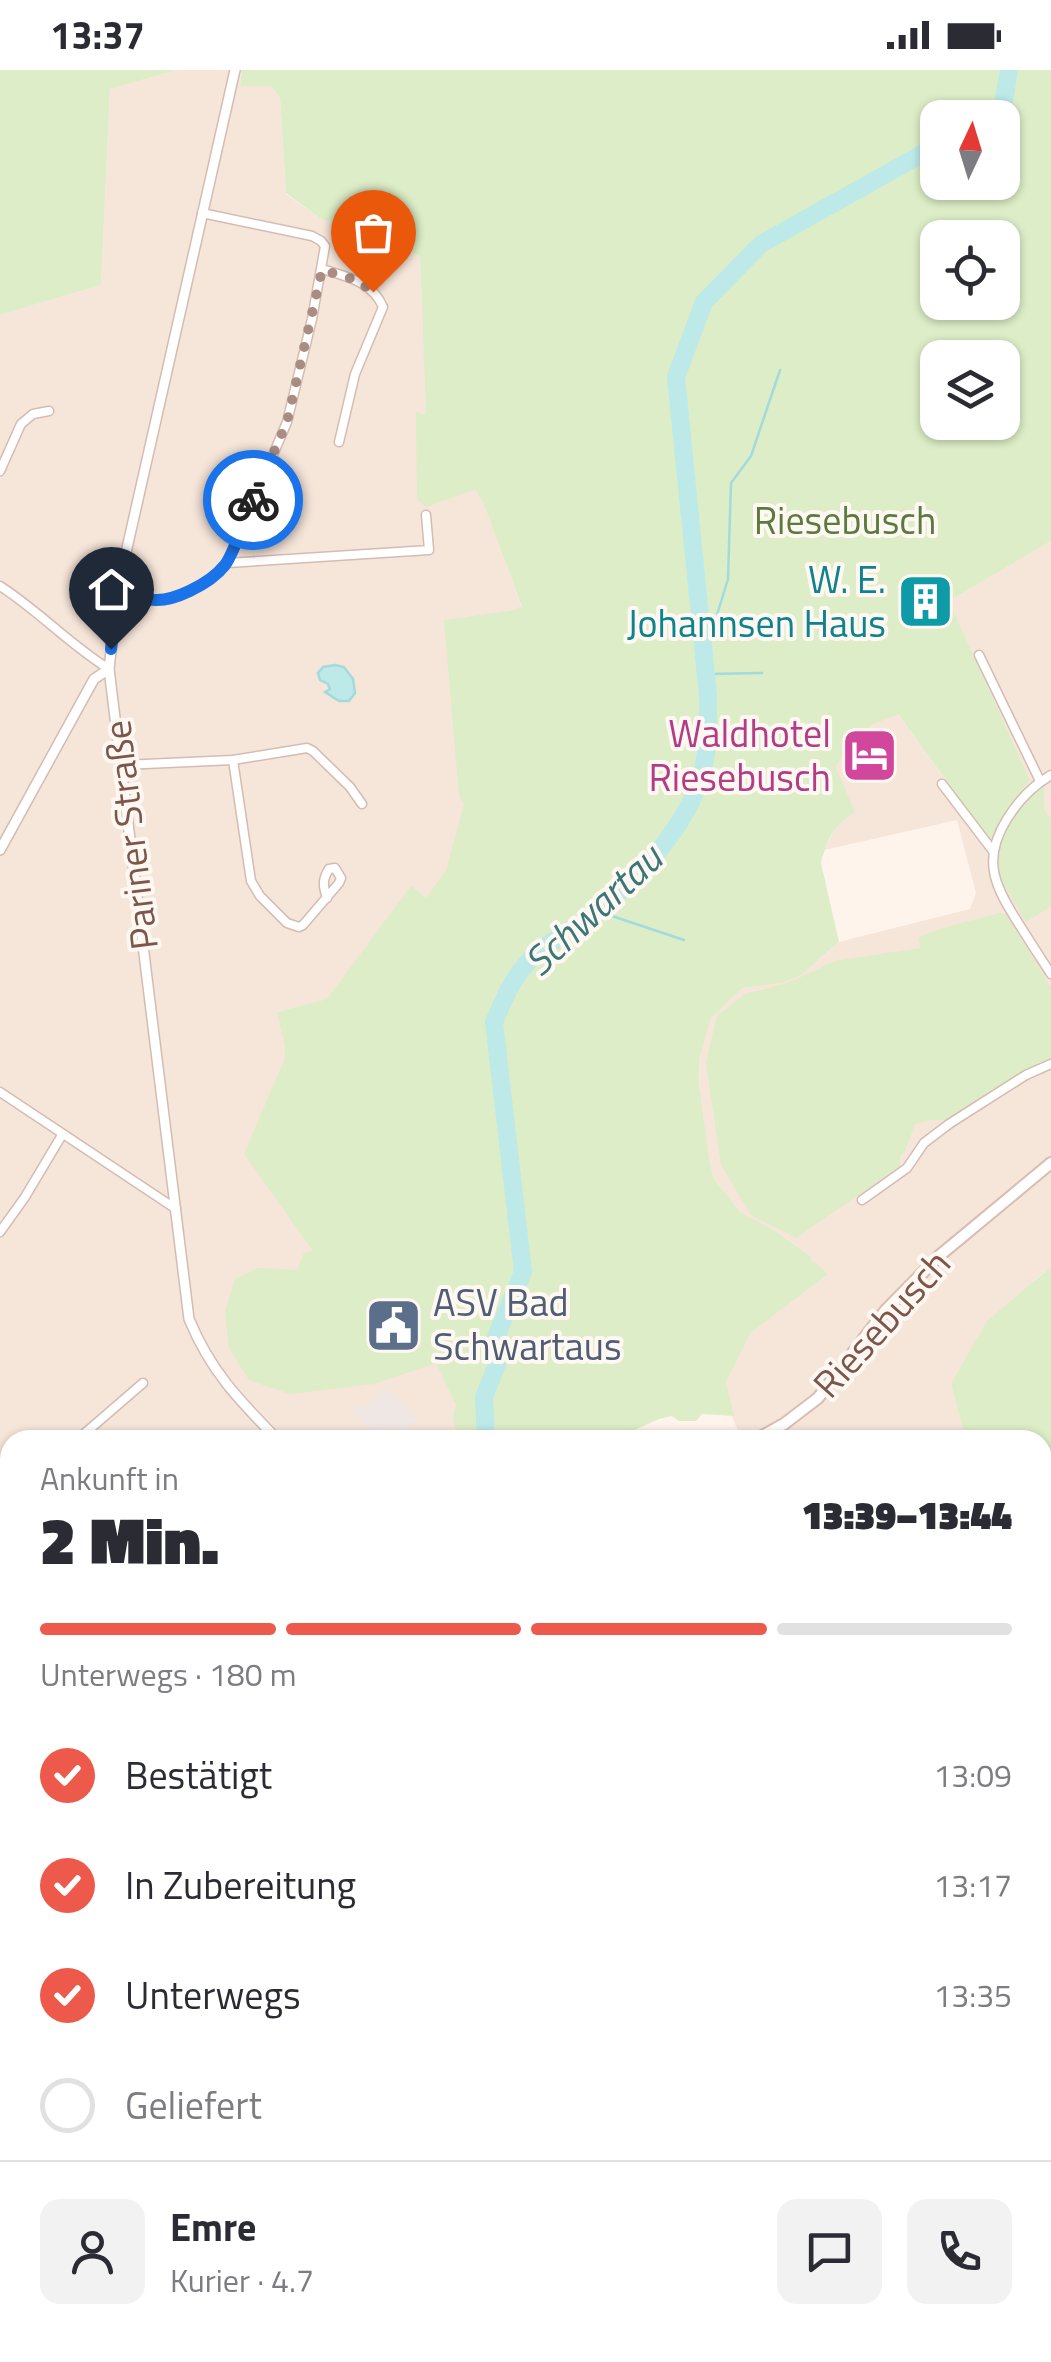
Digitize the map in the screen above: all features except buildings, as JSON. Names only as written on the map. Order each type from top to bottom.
[{"type":"main road","name":"Riesebusch","points":[[774,1430],[818,1398],[886,1311],[940,1256],[1051,1163]]},
{"type":"street","name":"Pariner Straße","points":[[235,70],[118,588],[110,670],[189,1320],[220,1378],[269,1430]]},
{"type":"street","points":[[118,588],[148,600],[171,600],[211,578],[227,563],[287,422],[322,270],[325,246],[312,236],[202,213]]},
{"type":"street","points":[[322,270],[365,285],[380,300],[382,308],[355,374],[338,442]]},
{"type":"street","points":[[0,471],[21,424],[34,414],[49,411]]},
{"type":"street","points":[[227,563],[429,550],[426,514]]},
{"type":"street","points":[[0,586],[110,670],[94,679],[0,850]]},
{"type":"street","points":[[980,654],[1040,781]]},
{"type":"street","points":[[123,765],[233,760],[306,748],[350,787],[362,804]]},
{"type":"street","points":[[233,760],[251,881],[260,896],[287,923],[299,928],[326,898]]},
{"type":"street","points":[[1051,775],[1028,792],[1014,809],[993,851],[998,890],[1051,974]]},
{"type":"street","points":[[942,784],[993,851]]},
{"type":"street","points":[[862,1200],[907,1168],[924,1144],[948,1124],[1026,1075],[1051,1064]]},
{"type":"street","points":[[0,1092],[176,1209]]},
{"type":"street","points":[[0,1232],[62,1134]]},
{"type":"street","points":[[88,1430],[143,1384]]},
{"type":"shaded area","points":[[177,70],[242,70],[240,85],[271,86],[280,98],[286,194],[321,219],[420,256],[434,499],[478,488],[522,608],[439,896],[363,990],[277,1012],[467,1430],[0,1430],[0,315],[101,285],[110,89]]},
{"type":"shaded area","points":[[1051,541],[1051,1267],[1035,1280],[951,1384],[963,1430],[738,1430],[722,1394],[738,1355],[756,1321],[810,1256],[740,1212],[714,1179],[700,1128],[699,1060],[711,1018],[743,988],[781,983],[839,942],[970,909],[976,893],[957,820],[824,850],[840,820],[833,766],[855,735],[894,709],[990,841],[1030,780],[949,601]]},
{"type":"shaded area","points":[[385,1388],[418,1420],[409,1430],[392,1426],[388,1430],[371,1430],[352,1411],[360,1404],[365,1408]]},
{"type":"green space","points":[[0,70],[177,70],[110,89],[101,285],[0,315]]},
{"type":"green space","points":[[242,70],[1051,70],[1051,541],[949,601],[1030,780],[990,841],[898,714],[871,725],[835,766],[855,812],[832,833],[821,863],[839,942],[801,975],[781,983],[743,988],[711,1018],[699,1060],[699,1085],[714,1179],[740,1212],[775,1231],[828,1274],[750,1333],[726,1383],[734,1416],[702,1414],[696,1421],[679,1421],[672,1416],[634,1430],[456,1430],[456,1405],[436,1363],[374,1384],[290,1394],[249,1380],[229,1348],[225,1312],[235,1279],[257,1268],[297,1270],[304,1253],[313,1251],[244,1154],[285,1058],[277,1012],[327,999],[411,886],[426,898],[446,871],[464,804],[459,795],[444,620],[522,607],[475,489],[426,507],[417,499],[416,412],[426,415],[420,256],[321,219],[286,193],[280,98],[271,86],[240,86]]},
{"type":"green space","points":[[1044,783],[1044,809],[1051,820],[1051,906],[1026,922],[999,883],[996,854],[1009,822]]},
{"type":"green space","points":[[999,913],[1009,919],[1051,988],[1051,1059],[947,1120],[915,1124],[900,1156],[900,1166],[796,1238],[751,1215],[721,1165],[706,1063],[717,1016],[745,994],[788,983],[835,961],[920,948],[919,938],[928,934]]},
{"type":"green space","points":[[1051,1267],[1051,1430],[963,1430],[951,1384],[987,1321]]},
{"type":"water","points":[[323,667],[344,667],[353,679],[355,693],[349,701],[339,701],[325,692],[330,689],[328,684],[320,680],[318,673]]},
{"type":"waterway","name":"Schwartau","points":[[1004,100],[1009,70]]},
{"type":"waterway","name":"Schwartau","points":[[486,1430],[484,1397],[498,1362],[496,1337],[523,1272],[494,1022],[528,962],[613,898],[660,850],[695,794],[704,764],[708,696],[676,377],[704,302],[761,244],[920,155]]},
{"type":"waterway","points":[[705,654],[728,579],[731,483],[751,456],[780,370]]},
{"type":"waterway","points":[[707,674],[762,673]]},
{"type":"waterway","points":[[597,911],[684,940]]},
{"type":"way so far","points":[[253,500],[287,422],[322,270],[356,280],[373,292]]},
{"type":"place","name":"W. E. Johannsen Haus","points":[[925,602]]},
{"type":"place","name":"Waldhotel Riesebusch","points":[[870,756]]},
{"type":"place","name":"ASV Bad Schwartaus","points":[[394,1325]]},
{"type":"route","points":[[111,649],[118,588],[148,600],[171,600],[211,578],[227,563],[253,500]]}]
